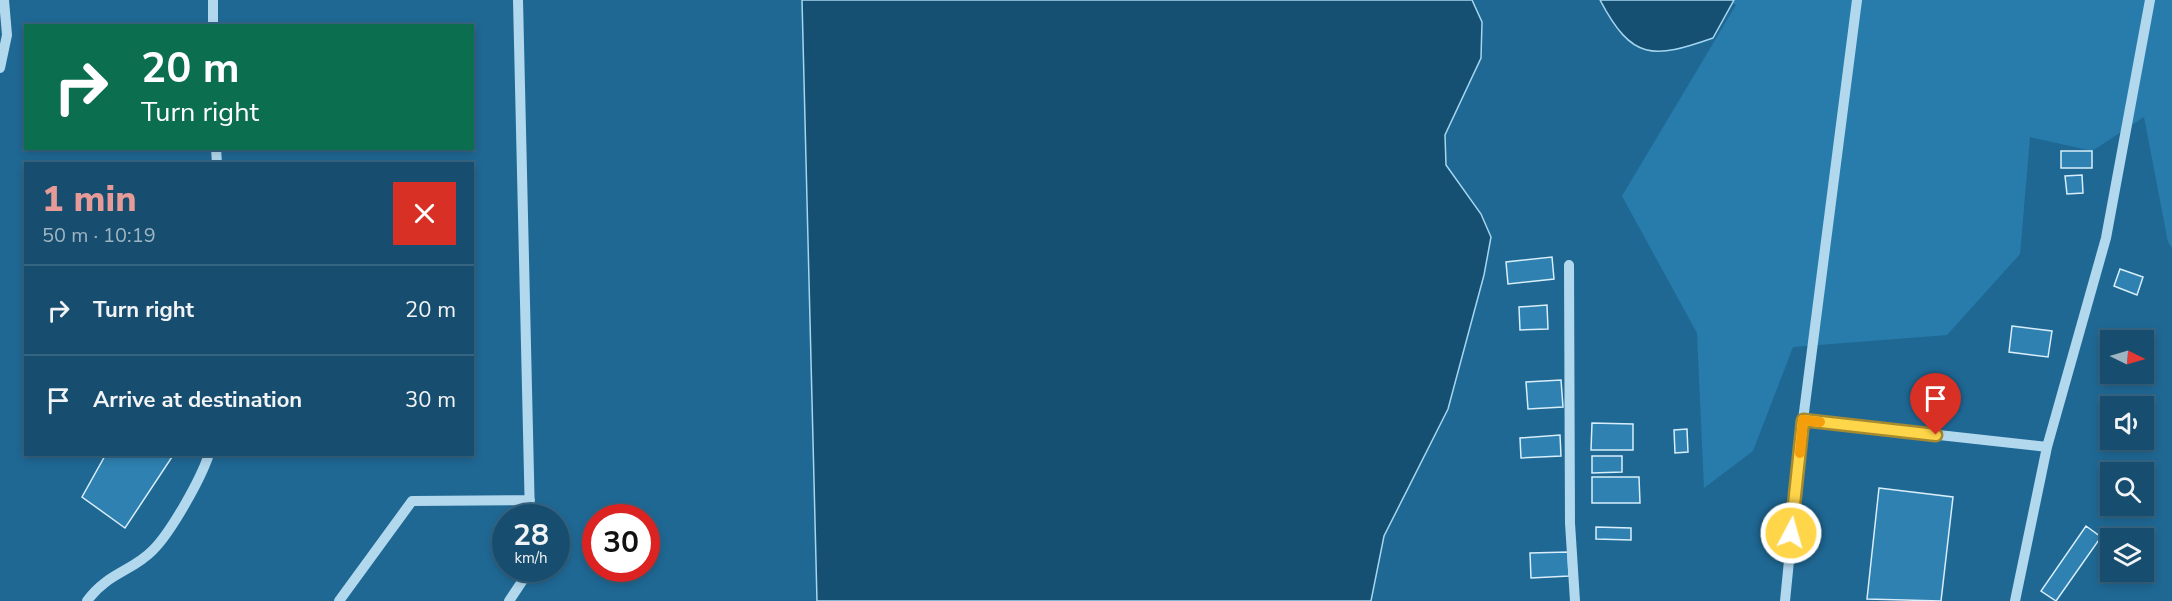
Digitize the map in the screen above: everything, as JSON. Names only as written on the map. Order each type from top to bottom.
[{"type":"street","points":[[0,69],[7,35],[4,0]]},
{"type":"street","points":[[213,0],[213,24]]},
{"type":"street","points":[[518,0],[530,504]]},
{"type":"street","points":[[1785,601],[1803,420],[1857,0]]},
{"type":"street","points":[[2015,601],[2047,447],[2106,238],[2150,0]]},
{"type":"street","points":[[1569,265],[1570,523],[1575,601]]},
{"type":"street","points":[[1803,420],[2047,447]]},
{"type":"street","points":[[87,601],[98,586],[152,551],[202,476],[208,456]]},
{"type":"street","points":[[339,601],[412,501],[530,500]]},
{"type":"street","points":[[509,601],[522,582]]},
{"type":"shaded area","points":[[802,0],[1472,0],[1482,22],[1481,58],[1445,135],[1446,165],[1481,214],[1491,237],[1484,275],[1448,409],[1384,536],[1371,601],[817,601]]},
{"type":"shaded area","points":[[1600,0],[1734,0],[1713,38],[1675,50],[1659,51],[1646,50],[1623,35]]},
{"type":"shaded area","points":[[1728,0],[2172,0],[2172,248],[2168,242],[2144,117],[2092,151],[2030,137],[2020,254],[1947,335],[1793,347],[1753,451],[1704,488],[1697,333],[1622,196],[1736,5]]},
{"type":"building","points":[[2061,151],[2092,151],[2092,168],[2061,168]]},
{"type":"building","points":[[2082,175],[2083,193],[2067,194],[2065,176]]},
{"type":"building","points":[[1552,257],[1554,279],[1508,284],[1506,262]]},
{"type":"building","points":[[2120,269],[2143,277],[2137,295],[2114,286]]},
{"type":"building","points":[[1547,305],[1548,329],[1520,330],[1519,307]]},
{"type":"building","points":[[2012,326],[2052,331],[2048,357],[2009,352]]},
{"type":"building","points":[[1561,380],[1563,407],[1528,409],[1526,382]]},
{"type":"building","points":[[1592,423],[1633,424],[1633,450],[1591,450]]},
{"type":"building","points":[[1687,429],[1688,452],[1675,453],[1674,430]]},
{"type":"building","points":[[1560,435],[1561,456],[1521,458],[1520,438]]},
{"type":"building","points":[[105,456],[173,456],[125,528],[82,497]]},
{"type":"building","points":[[1592,456],[1622,456],[1622,472],[1592,473]]},
{"type":"building","points":[[1592,477],[1639,477],[1640,503],[1592,503]]},
{"type":"building","points":[[1879,488],[1953,497],[1941,601],[1867,599]]},
{"type":"building","points":[[2086,526],[2100,536],[2056,601],[2041,591]]},
{"type":"building","points":[[1596,527],[1631,528],[1631,540],[1596,539]]},
{"type":"building","points":[[1568,552],[1569,576],[1531,578],[1530,553]]},
{"type":"slow traffic","points":[[1800,453],[1803,420],[1820,422]]},
{"type":"route","points":[[1791,533],[1803,420],[1936,435]]}]
